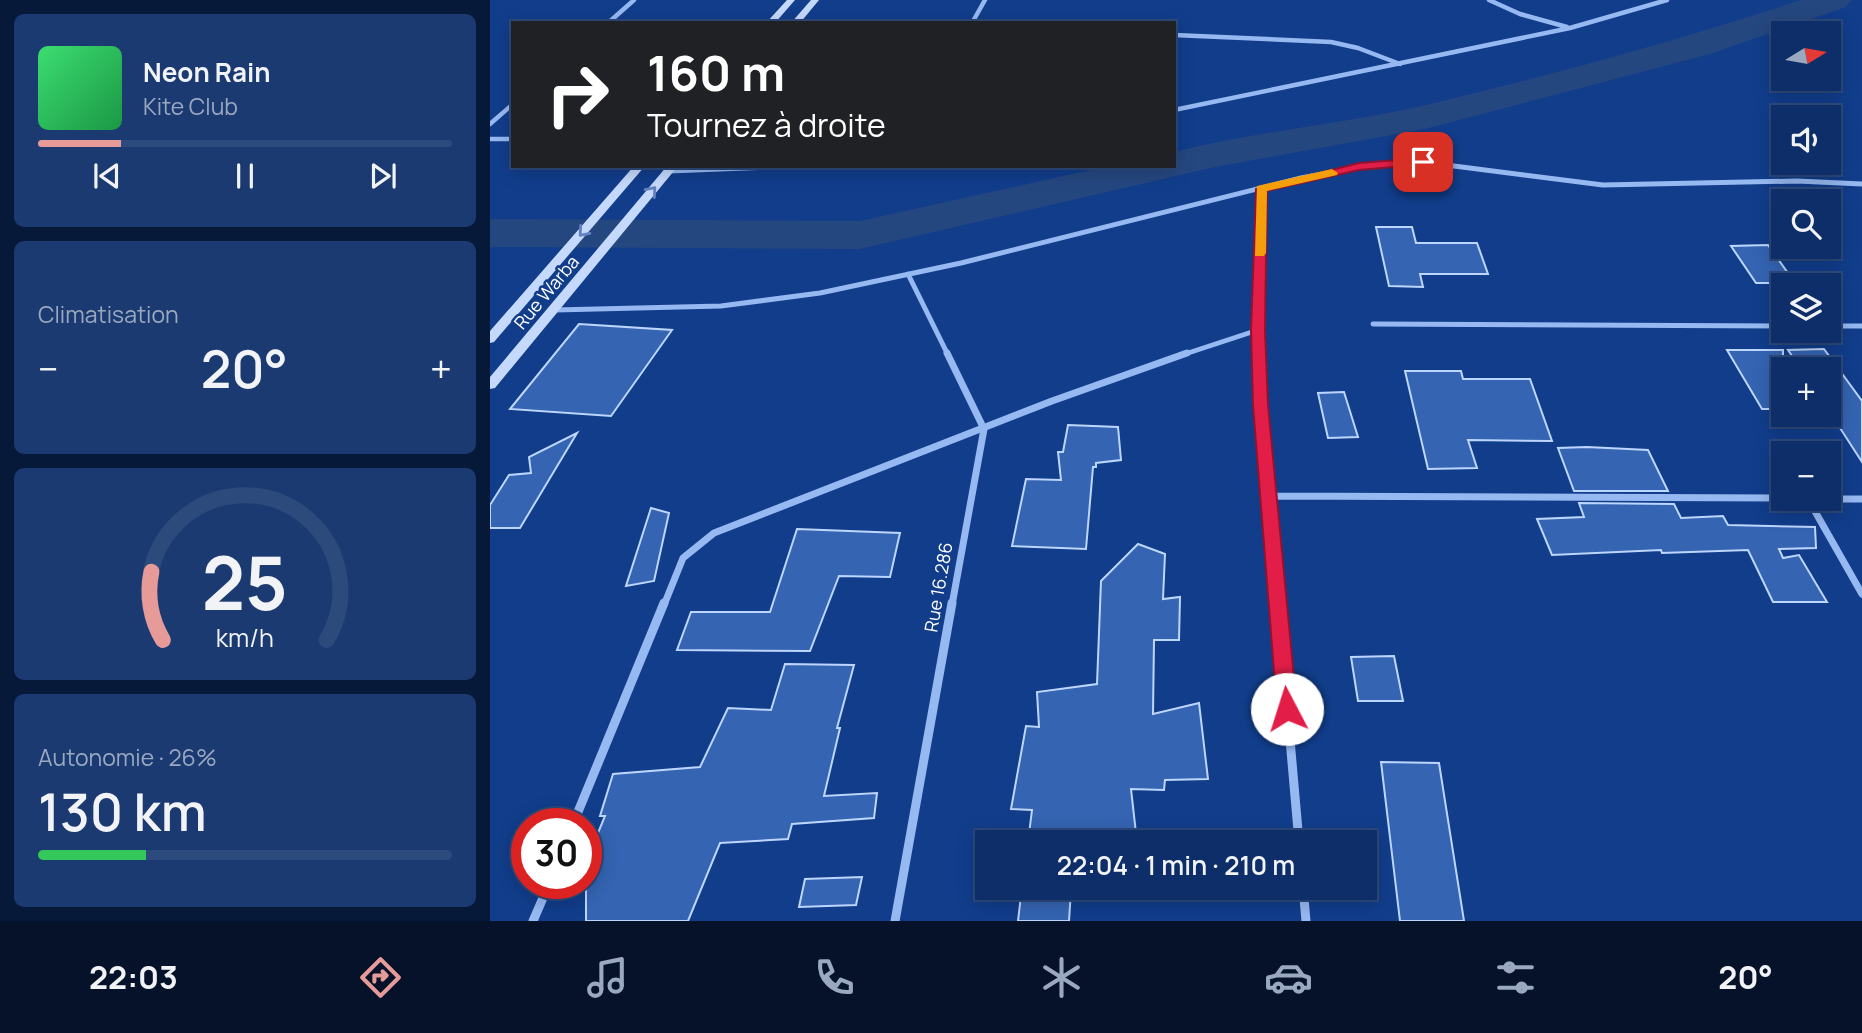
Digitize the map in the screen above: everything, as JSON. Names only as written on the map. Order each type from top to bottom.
[{"type":"main road","points":[[772,21],[791,0]]},
{"type":"main road","points":[[797,21],[815,0]]},
{"type":"main road","points":[[490,339],[638,168]]},
{"type":"main road","name":"Rue Warba","points":[[490,385],[671,169]]},
{"type":"street","points":[[610,21],[634,0]]},
{"type":"street","points":[[973,21],[985,0]]},
{"type":"street","points":[[1489,0],[1520,14],[1570,28]]},
{"type":"street","points":[[1176,110],[1570,28],[1667,0]]},
{"type":"street","points":[[1176,35],[1331,42],[1358,48],[1401,65]]},
{"type":"street","points":[[490,124],[511,106]]},
{"type":"street","points":[[490,139],[511,139]]},
{"type":"street","points":[[555,310],[715,307],[818,293],[1359,167],[1423,162],[1600,185],[1645,187],[1787,182],[1862,184]]},
{"type":"street","points":[[671,169],[713,168]]},
{"type":"street","points":[[1261,189],[1258,330],[1267,496],[1298,830]]},
{"type":"street","points":[[908,274],[984,429]]},
{"type":"street","points":[[1373,324],[1771,326]]},
{"type":"street","points":[[1841,326],[1862,326]]},
{"type":"street","points":[[580,808],[683,558],[715,533],[1147,366],[1258,330]]},
{"type":"street","name":"Rue 16.286","points":[[895,921],[984,429]]},
{"type":"street","points":[[1267,496],[1771,498]]},
{"type":"street","points":[[1841,499],[1862,499]]},
{"type":"street","points":[[1815,511],[1862,594]]},
{"type":"street","points":[[533,921],[543,899]]},
{"type":"street","points":[[1304,900],[1306,921]]},
{"type":"building","points":[[1376,227],[1412,227],[1416,243],[1477,243],[1488,274],[1420,274],[1423,287],[1389,286]]},
{"type":"building","points":[[1768,245],[1771,259],[1778,259],[1788,273],[1771,273],[1771,283],[1756,283],[1731,246]]},
{"type":"building","points":[[579,324],[672,330],[611,416],[510,409]]},
{"type":"building","points":[[1824,349],[1830,357],[1793,357],[1788,350]]},
{"type":"building","points":[[1727,350],[1783,350],[1783,357],[1771,357],[1771,409],[1762,409]]},
{"type":"building","points":[[1405,371],[1461,371],[1463,379],[1530,379],[1552,441],[1468,440],[1477,468],[1428,469]]},
{"type":"building","points":[[1841,372],[1862,401],[1862,462],[1839,427]]},
{"type":"building","points":[[1344,392],[1358,437],[1328,438],[1318,393]]},
{"type":"building","points":[[1068,425],[1118,427],[1121,460],[1096,463],[1096,467],[1093,467],[1086,549],[1012,546],[1026,479],[1061,480],[1058,452],[1063,452]]},
{"type":"building","points":[[577,433],[520,528],[490,528],[490,505],[509,475],[531,473],[529,457]]},
{"type":"building","points":[[1558,448],[1648,450],[1668,491],[1574,491]]},
{"type":"building","points":[[1579,503],[1674,504],[1681,518],[1723,516],[1728,525],[1815,527],[1816,548],[1779,549],[1783,558],[1799,555],[1827,602],[1773,602],[1748,550],[1662,553],[1661,550],[1552,555],[1537,519],[1584,517]]},
{"type":"building","points":[[651,508],[669,513],[654,581],[626,586]]},
{"type":"building","points":[[797,529],[900,533],[890,577],[839,576],[810,651],[677,650],[691,612],[770,612]]},
{"type":"building","points":[[1138,544],[1165,554],[1163,599],[1180,597],[1179,640],[1154,640],[1153,714],[1199,703],[1208,779],[1165,780],[1164,790],[1131,789],[1136,830],[1030,830],[1032,810],[1011,809],[1026,726],[1039,727],[1037,692],[1097,684],[1101,581]]},
{"type":"building","points":[[1394,656],[1403,701],[1358,701],[1351,657]]},
{"type":"building","points":[[785,664],[854,665],[837,728],[840,728],[824,796],[877,793],[874,818],[792,824],[788,839],[720,843],[688,921],[586,921],[586,899],[602,899],[602,823],[605,816],[602,816],[602,810],[613,774],[700,767],[728,708],[771,710]]},
{"type":"building","points":[[1381,762],[1439,763],[1464,921],[1400,921]]},
{"type":"building","points":[[862,877],[856,905],[799,907],[805,879]]},
{"type":"building","points":[[1020,900],[1070,900],[1069,921],[1018,921]]},
{"type":"waterway","points":[[1176,164],[1212,155],[1425,117],[1697,46],[1834,0]]},
{"type":"waterway","points":[[490,233],[860,235],[1160,168]]},
{"type":"slow traffic","points":[[1260,253],[1261,189],[1332,173]]},
{"type":"route","points":[[1287,709],[1261,405],[1258,330],[1261,189],[1359,167],[1423,162]]}]
